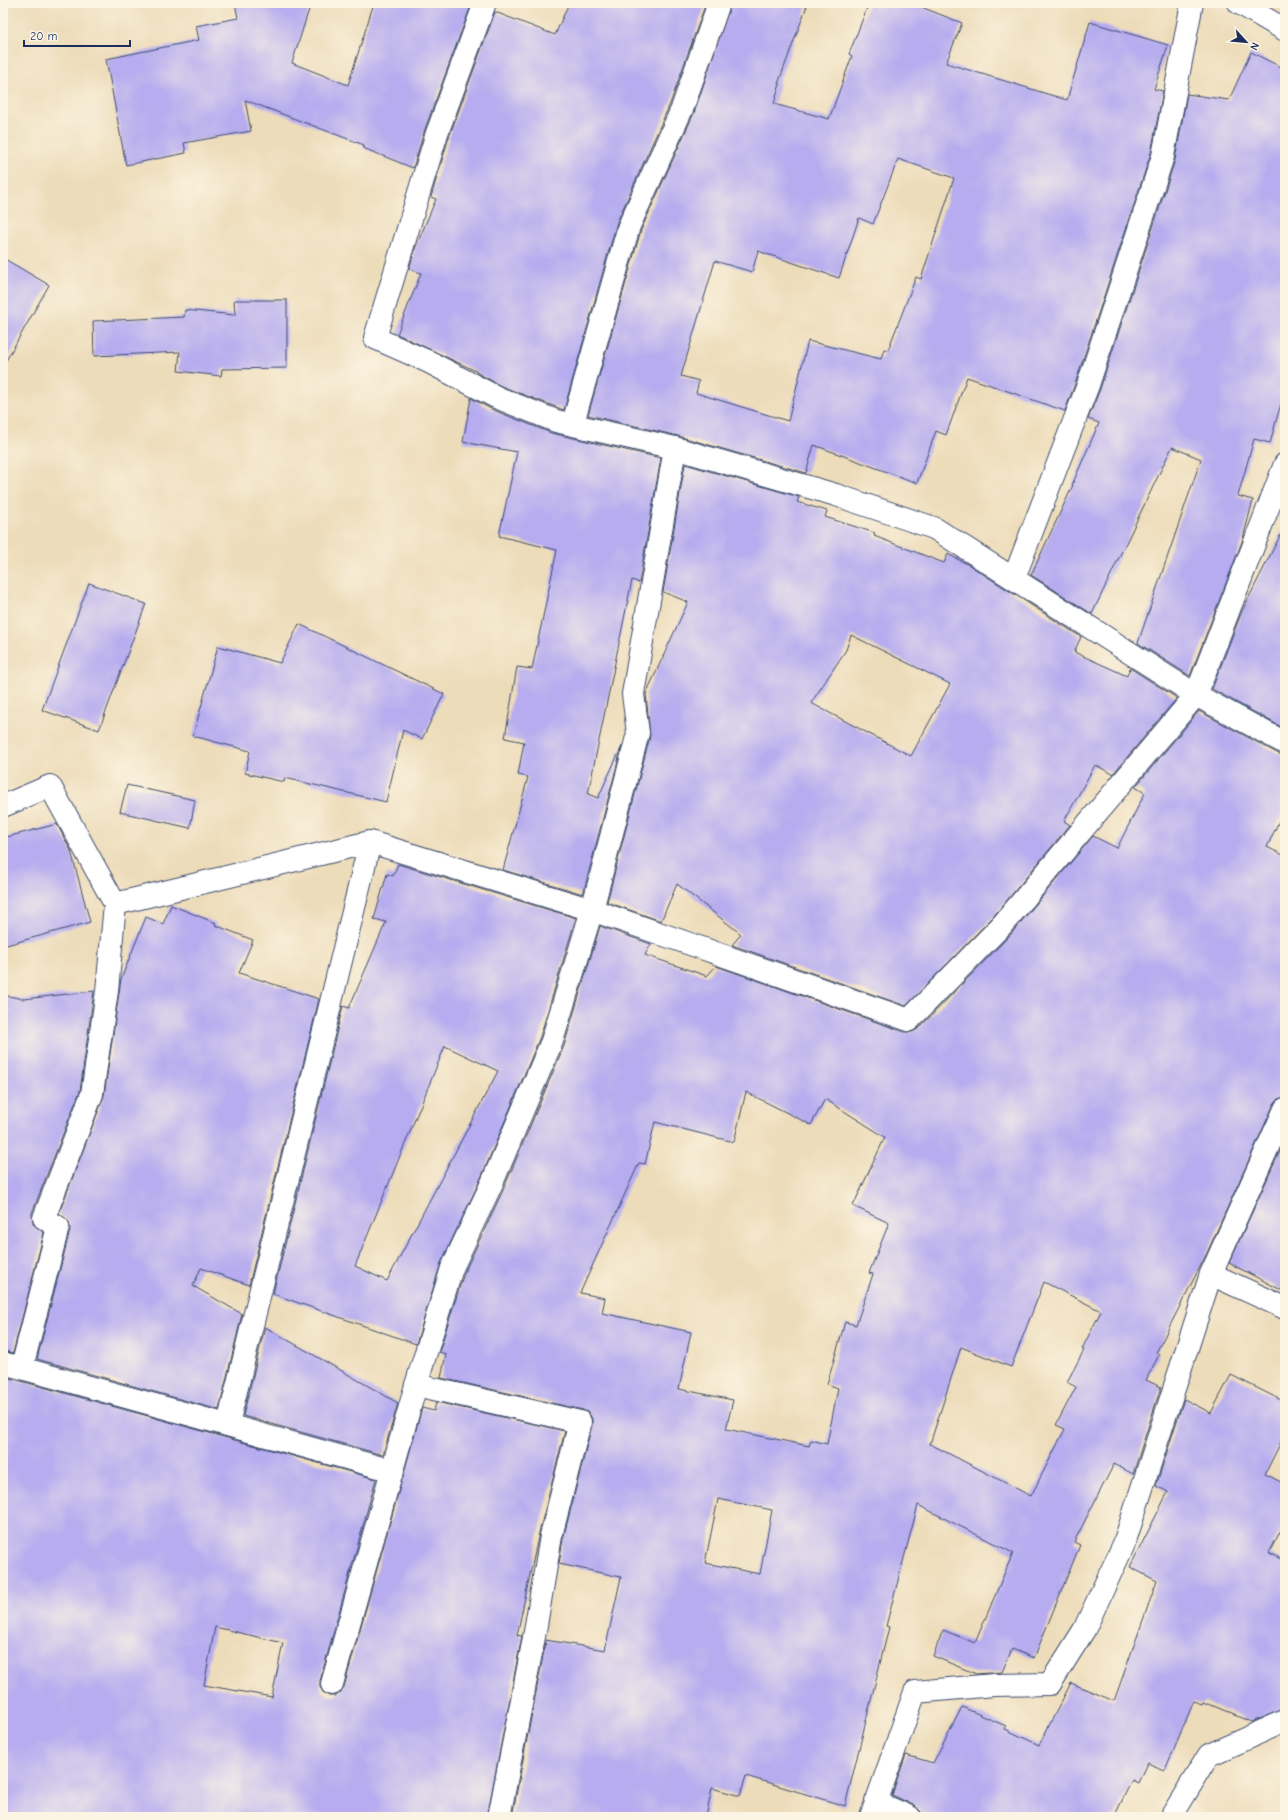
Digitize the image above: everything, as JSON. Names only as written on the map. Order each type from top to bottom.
[{"type":"street","points":[[485,3],[437,132],[375,338],[429,362],[496,397],[556,421],[573,423],[675,448],[836,494],[934,528],[1196,695],[1285,743]]},
{"type":"street","points":[[573,423],[629,226],[682,109],[719,3]]},
{"type":"street","points":[[1014,578],[1088,385],[1163,156],[1192,3]]},
{"type":"street","points":[[1244,4],[1285,30]]},
{"type":"street","points":[[332,1684],[416,1385],[452,1268],[492,1183],[552,1041],[592,910],[638,733],[632,694],[675,448]]},
{"type":"street","points":[[115,904],[370,842],[592,910],[909,1020],[1002,925],[1196,695],[1285,464]]},
{"type":"street","points":[[3,806],[50,786],[115,904],[107,991],[92,1094],[44,1218],[58,1227],[13,1365],[392,1471]]},
{"type":"street","points":[[228,1424],[370,842]]},
{"type":"street","points":[[910,1817],[873,1810],[915,1692],[994,1686],[1050,1684],[1084,1630],[1124,1544],[1210,1274],[1285,1109]]},
{"type":"street","points":[[1210,1274],[1285,1308]]},
{"type":"street","points":[[416,1385],[580,1422],[551,1536],[533,1643],[499,1817]]},
{"type":"street","points":[[1171,1817],[1209,1755],[1285,1721]]},
{"type":"building","points":[[235,3],[311,3],[292,63],[348,85],[374,3],[472,3],[425,129],[413,168],[363,148],[364,145],[245,100],[251,131],[184,143],[186,153],[126,165],[106,59],[199,40],[196,26],[238,18]]},
{"type":"building","points":[[569,3],[706,3],[670,104],[617,222],[564,410],[501,386],[476,371],[397,334],[421,273],[409,269],[415,249],[436,199],[431,197],[449,137],[495,12],[555,35]]},
{"type":"building","points":[[731,3],[808,3],[778,84],[780,84],[774,104],[829,119],[852,56],[849,54],[869,3],[911,3],[962,23],[946,63],[1067,100],[1090,22],[1168,45],[1154,89],[1163,91],[1151,153],[1065,411],[967,377],[946,435],[936,431],[917,483],[814,445],[806,473],[678,436],[588,415],[641,230],[694,113]],"holes":[[[898,159],[954,178],[921,279],[916,277],[888,350],[884,349],[881,359],[808,341],[788,421],[696,393],[699,381],[681,376],[715,261],[752,272],[758,251],[839,278],[859,218],[873,224]]]},
{"type":"building","points":[[1251,52],[1285,69],[1285,389],[1270,443],[1254,439],[1238,496],[1253,500],[1242,542],[1190,676],[1138,643],[1201,459],[1172,447],[1092,614],[1031,575],[1073,485],[1099,423],[1088,419],[1100,389],[1175,160],[1187,94],[1229,100]]},
{"type":"building","points":[[3,258],[49,285],[3,366]]},
{"type":"building","points":[[234,300],[287,300],[287,368],[222,369],[221,376],[178,371],[180,352],[94,356],[93,321],[184,317],[185,310],[235,315]]},
{"type":"building","points":[[471,398],[491,409],[551,433],[661,458],[639,583],[632,580],[588,794],[598,798],[622,746],[583,894],[503,870],[528,777],[518,775],[524,742],[505,738],[517,667],[532,669],[557,550],[499,536],[517,452],[463,442]]},
{"type":"building","points":[[685,464],[799,497],[797,502],[827,511],[825,517],[875,533],[874,536],[944,563],[948,554],[969,565],[1081,637],[1074,652],[1127,676],[1130,668],[1177,698],[1113,774],[1095,765],[1064,821],[1070,825],[993,917],[906,1006],[732,945],[741,934],[677,884],[661,921],[607,902],[650,736],[646,694],[688,602],[663,592]],"holes":[[[851,635],[950,684],[911,756],[811,703],[846,650]]]},
{"type":"building","points":[[1285,526],[1285,729],[1212,689],[1242,611]]},
{"type":"building","points":[[89,583],[146,604],[99,730],[42,710]]},
{"type":"building","points":[[299,624],[444,694],[422,739],[403,730],[386,802],[285,778],[284,782],[245,773],[250,751],[193,736],[218,646],[280,663]]},
{"type":"building","points":[[1199,711],[1279,754],[1285,755],[1285,808],[1267,847],[1285,856],[1285,1097],[1278,1099],[1274,1104],[1207,1253],[1156,1353],[1159,1355],[1146,1380],[1161,1387],[1133,1474],[1114,1464],[1074,1542],[1080,1545],[1034,1658],[1012,1649],[1002,1672],[976,1674],[933,1656],[943,1630],[975,1643],[1013,1553],[918,1505],[886,1626],[889,1627],[845,1806],[746,1776],[740,1796],[712,1788],[706,1817],[512,1817],[546,1640],[605,1650],[621,1577],[559,1564],[563,1539],[592,1425],[592,1419],[589,1413],[583,1410],[441,1378],[446,1354],[439,1352],[464,1273],[504,1188],[564,1046],[600,926],[651,944],[645,955],[707,976],[716,966],[905,1032],[912,1032],[918,1029],[1011,934],[1093,836],[1117,848],[1145,793],[1135,787]],"holes":[[[746,1092],[811,1125],[825,1099],[885,1137],[853,1206],[889,1223],[869,1273],[873,1274],[856,1325],[845,1322],[827,1384],[838,1388],[827,1444],[811,1440],[809,1446],[726,1429],[733,1400],[679,1389],[691,1332],[602,1313],[605,1298],[580,1293],[639,1163],[645,1164],[655,1122],[734,1142]],[[1044,1282],[1101,1311],[1082,1349],[1084,1350],[1067,1382],[1076,1387],[1056,1425],[1065,1429],[1031,1496],[930,1444],[961,1347],[1011,1367]],[[718,1499],[772,1510],[760,1574],[705,1563]]]},
{"type":"building","points":[[127,785],[195,800],[190,828],[120,812]]},
{"type":"building","points":[[57,824],[71,851],[90,922],[3,946],[3,838]]},
{"type":"building","points":[[398,864],[576,918],[540,1037],[481,1178],[441,1263],[416,1344],[273,1294],[343,1006],[349,1008],[386,922],[374,919],[387,874],[393,876]],"holes":[[[445,1046],[498,1071],[387,1281],[355,1266]]]},
{"type":"building","points":[[171,905],[253,940],[239,973],[319,999],[249,1285],[201,1268],[193,1286],[242,1314],[219,1410],[37,1359],[70,1230],[69,1222],[59,1213],[104,1096],[121,979],[146,917],[163,924]]},
{"type":"building","points":[[94,991],[80,1091],[32,1213],[33,1224],[44,1233],[13,1353],[3,1351],[3,995],[24,999]]},
{"type":"building","points":[[1285,1140],[1285,1292],[1229,1263]]},
{"type":"building","points":[[265,1327],[398,1403],[383,1455],[243,1416]]},
{"type":"building","points":[[1231,1375],[1285,1402],[1285,1434],[1265,1474],[1285,1484],[1285,1522],[1269,1553],[1285,1561],[1285,1709],[1252,1722],[1204,1702],[1203,1704],[1194,1701],[1165,1770],[1147,1763],[1138,1783],[1132,1780],[1114,1817],[929,1817],[915,1806],[892,1795],[906,1755],[933,1763],[962,1707],[1006,1726],[1005,1729],[1039,1745],[1071,1683],[1114,1701],[1157,1581],[1130,1567],[1168,1492],[1156,1486],[1184,1399],[1211,1413]]},
{"type":"building","points":[[3,1376],[376,1479],[320,1681],[320,1687],[323,1692],[329,1696],[335,1696],[340,1693],[344,1687],[422,1408],[434,1411],[436,1402],[565,1431],[539,1533],[517,1635],[522,1636],[487,1817],[3,1817]],"holes":[[[215,1627],[283,1643],[272,1697],[204,1685]]]}]
